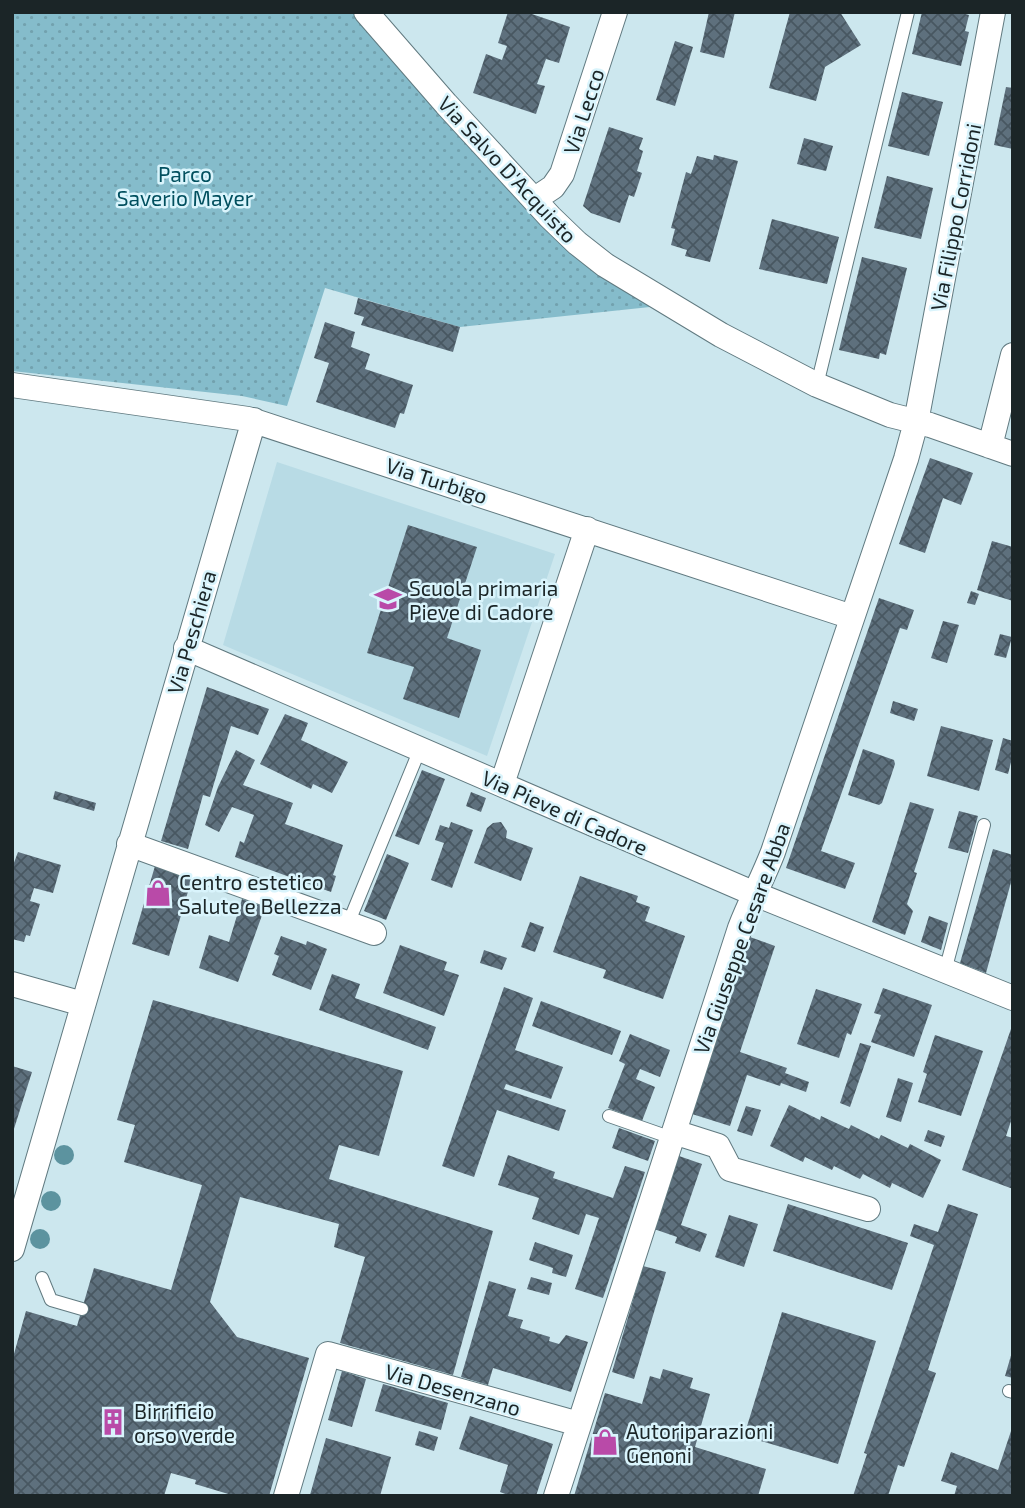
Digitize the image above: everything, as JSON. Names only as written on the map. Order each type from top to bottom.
[{"type":"street","name":"Via Lecco","points":[[535,199],[557,183],[562,174],[615,12]]},
{"type":"street","name":"Via Filippo Corridoni","points":[[916,422],[993,12]]},
{"type":"street","name":"Via Salvo D'Acquisto","points":[[376,17],[446,104],[563,230],[605,265],[721,335],[817,385],[868,407],[1001,450],[1013,355]]},
{"type":"street","name":"Via Turbigo","points":[[12,385],[254,420],[852,617]]},
{"type":"street","name":"Via Peschiera","points":[[12,1249],[254,420]]},
{"type":"street","name":"Via Giuseppe Cesare Abba","points":[[556,1496],[740,928],[773,852],[906,459],[916,422]]},
{"type":"street","points":[[502,784],[587,529]]},
{"type":"street","name":"Via Pieve di Cadore","points":[[186,648],[754,894],[1013,998]]},
{"type":"street","points":[[129,844],[374,933]]},
{"type":"street","points":[[12,984],[83,1004]]},
{"type":"street","points":[[673,1135],[718,1146],[730,1169],[868,1209]]},
{"type":"street","name":"Via Desenzano","points":[[286,1496],[328,1354],[579,1424]]},
{"type":"lane","points":[[817,385],[908,12]]},
{"type":"lane","points":[[348,923],[420,749]]},
{"type":"lane","points":[[945,971],[984,825]]},
{"type":"lane","points":[[609,1116],[673,1135]]},
{"type":"lane","points":[[42,1278],[51,1300],[82,1309]]},
{"type":"shaded area","name":"Scuola primaria Pieve di Cadore","points":[[277,462],[555,554],[487,756],[223,645]]},
{"type":"green space","name":"Parco Saverio Mayer","points":[[12,12],[370,12],[650,307],[460,327],[325,288],[287,406],[242,396],[12,371]]},
{"type":"building","points":[[508,12],[526,12],[570,27],[559,63],[546,59],[537,84],[545,86],[536,114],[473,93],[486,54],[502,60],[507,46],[498,43]]},
{"type":"building","points":[[709,12],[735,12],[724,58],[700,52]]},
{"type":"building","points":[[790,12],[840,12],[861,45],[825,67],[816,101],[769,88]]},
{"type":"building","points":[[922,12],[958,12],[969,15],[965,31],[969,32],[961,66],[912,54]]},
{"type":"building","points":[[675,41],[693,47],[675,106],[656,100]]},
{"type":"building","points":[[1006,87],[1013,88],[1013,149],[994,145]]},
{"type":"building","points":[[902,92],[943,102],[929,156],[888,146]]},
{"type":"building","points":[[609,127],[643,138],[639,149],[643,151],[637,171],[642,173],[634,197],[629,195],[620,223],[591,213],[583,206]]},
{"type":"building","points":[[804,138],[833,146],[826,171],[797,164]]},
{"type":"building","points":[[714,155],[738,161],[710,262],[685,256],[687,250],[671,245],[675,229],[671,228],[686,172],[691,174],[697,156],[713,160]]},
{"type":"building","points":[[887,176],[933,188],[921,239],[874,228]]},
{"type":"building","points":[[772,219],[839,237],[827,284],[759,269]]},
{"type":"building","points":[[862,257],[907,268],[886,355],[880,353],[879,359],[839,350]]},
{"type":"building","points":[[358,298],[460,327],[453,352],[361,325],[364,317],[354,314]]},
{"type":"building","points":[[325,322],[355,332],[351,347],[370,354],[365,369],[413,385],[404,414],[400,413],[395,428],[316,402],[329,363],[314,358]]},
{"type":"building","points":[[930,458],[973,473],[961,505],[943,498],[925,553],[899,544]]},
{"type":"building","points":[[408,525],[477,547],[447,638],[481,650],[459,718],[403,699],[414,667],[367,653]]},
{"type":"building","points":[[992,541],[1013,547],[1013,601],[977,590]]},
{"type":"building","points":[[971,591],[979,594],[975,605],[967,603]]},
{"type":"building","points":[[879,598],[914,610],[907,630],[900,628],[821,851],[855,863],[845,889],[786,868]]},
{"type":"building","points":[[943,621],[959,625],[947,663],[931,658]]},
{"type":"building","points":[[1000,634],[1012,637],[1006,658],[994,655]]},
{"type":"building","points":[[207,687],[269,709],[258,735],[231,726],[210,797],[203,795],[188,849],[161,841]]},
{"type":"building","points":[[893,701],[918,709],[914,721],[890,713]]},
{"type":"building","points":[[285,714],[308,723],[301,740],[348,762],[332,793],[313,784],[311,789],[260,764]]},
{"type":"building","points":[[941,726],[993,740],[979,791],[927,776]]},
{"type":"building","points":[[1003,738],[1013,741],[1008,774],[995,770]]},
{"type":"building","points":[[863,749],[894,760],[882,803],[879,805],[848,795]]},
{"type":"building","points":[[236,750],[255,760],[243,785],[293,803],[285,824],[343,845],[333,875],[336,876],[331,892],[235,857],[240,841],[244,843],[254,815],[232,807],[219,832],[205,825],[218,787]]},
{"type":"building","points":[[422,770],[445,779],[419,845],[395,836]]},
{"type":"building","points":[[55,791],[96,803],[94,811],[53,799]]},
{"type":"building","points":[[471,792],[486,798],[481,812],[466,806]]},
{"type":"building","points":[[910,802],[934,809],[914,872],[917,873],[907,904],[913,911],[905,935],[872,922]]},
{"type":"building","points":[[959,811],[978,816],[968,853],[948,848]]},
{"type":"building","points":[[451,822],[473,830],[452,888],[431,880],[444,843],[435,840],[440,825],[449,828]]},
{"type":"building","points":[[501,822],[507,831],[506,838],[533,848],[521,881],[474,863],[487,828],[493,823]]},
{"type":"building","points":[[993,849],[1013,855],[1013,875],[986,973],[960,963]]},
{"type":"building","points":[[18,852],[61,865],[53,893],[34,888],[30,901],[40,904],[30,936],[26,935],[24,942],[12,939],[12,868]]},
{"type":"building","points":[[387,854],[409,863],[386,920],[364,911]]},
{"type":"building","points":[[155,866],[192,878],[169,956],[132,944]]},
{"type":"building","points":[[580,876],[638,896],[636,902],[650,907],[645,921],[685,936],[663,999],[603,978],[606,970],[553,952]]},
{"type":"building","points":[[242,899],[265,907],[238,982],[199,968],[209,935],[229,942]]},
{"type":"building","points":[[929,916],[948,923],[941,950],[921,942]]},
{"type":"building","points":[[530,922],[544,927],[535,952],[521,947]]},
{"type":"building","points":[[281,936],[306,945],[307,941],[327,949],[311,990],[272,975],[279,956],[274,954]]},
{"type":"building","points":[[750,937],[775,946],[740,1052],[787,1068],[785,1073],[809,1082],[806,1092],[747,1075],[730,1126],[692,1114]]},
{"type":"building","points":[[400,945],[447,962],[444,970],[459,975],[444,1016],[383,993]]},
{"type":"building","points":[[484,950],[507,958],[502,970],[480,963]]},
{"type":"building","points":[[332,974],[360,984],[355,998],[436,1027],[428,1050],[319,1010]]},
{"type":"building","points":[[504,987],[533,998],[515,1050],[563,1067],[551,1099],[506,1084],[504,1089],[566,1110],[559,1131],[497,1110],[474,1177],[442,1166]]},
{"type":"building","points":[[883,988],[932,1005],[914,1057],[871,1042],[881,1015],[874,1013]]},
{"type":"building","points":[[816,989],[862,1004],[851,1035],[847,1033],[839,1058],[797,1044]]},
{"type":"building","points":[[153,1000],[403,1071],[379,1156],[339,1145],[329,1179],[493,1231],[453,1375],[340,1343],[365,1257],[334,1247],[339,1224],[240,1197],[210,1302],[237,1337],[309,1358],[269,1496],[235,1496],[195,1484],[196,1480],[171,1473],[164,1496],[12,1496],[12,1361],[26,1311],[77,1326],[94,1268],[171,1290],[202,1185],[124,1162],[135,1125],[117,1120]]},
{"type":"building","points":[[541,1001],[621,1031],[612,1055],[532,1026]]},
{"type":"building","points":[[1012,1026],[1013,1115],[1006,1136],[1013,1138],[1013,1189],[962,1170]]},
{"type":"building","points":[[630,1034],[670,1050],[660,1077],[640,1069],[636,1079],[655,1087],[642,1121],[608,1108],[625,1064],[619,1061]]},
{"type":"building","points":[[935,1035],[983,1051],[961,1116],[918,1102],[927,1074],[923,1072]]},
{"type":"building","points":[[860,1043],[871,1046],[850,1107],[840,1103]]},
{"type":"building","points":[[12,1066],[32,1072],[13,1132],[12,1132]]},
{"type":"building","points":[[898,1078],[913,1083],[901,1122],[886,1117]]},
{"type":"building","points":[[789,1105],[820,1120],[821,1116],[849,1129],[851,1125],[879,1139],[881,1135],[908,1148],[910,1144],[941,1160],[923,1198],[892,1183],[890,1188],[863,1174],[860,1179],[834,1166],[832,1170],[805,1157],[803,1162],[770,1146]]},
{"type":"building","points":[[746,1106],[761,1110],[752,1136],[737,1131]]},
{"type":"building","points":[[619,1128],[655,1141],[648,1161],[612,1148]]},
{"type":"building","points":[[928,1130],[945,1136],[941,1147],[924,1141]]},
{"type":"building","points":[[508,1155],[555,1172],[553,1178],[613,1198],[625,1166],[645,1172],[603,1298],[575,1289],[599,1218],[586,1214],[579,1235],[532,1219],[539,1198],[498,1185]]},
{"type":"building","points":[[679,1156],[702,1164],[681,1225],[707,1234],[700,1252],[675,1243],[677,1237],[654,1229]]},
{"type":"building","points":[[788,1204],[908,1243],[892,1290],[773,1251]]},
{"type":"building","points":[[948,1204],[978,1214],[928,1370],[936,1373],[904,1467],[898,1465],[888,1496],[853,1496],[867,1454],[864,1453],[934,1245],[910,1236],[914,1224],[938,1232]]},
{"type":"building","points":[[729,1215],[758,1224],[744,1267],[715,1257]]},
{"type":"building","points":[[535,1242],[573,1255],[566,1277],[552,1273],[553,1268],[529,1260]]},
{"type":"building","points":[[643,1266],[666,1272],[634,1379],[612,1372]]},
{"type":"building","points":[[531,1277],[552,1283],[549,1295],[527,1289]]},
{"type":"building","points":[[489,1281],[516,1289],[508,1316],[523,1320],[520,1328],[550,1337],[549,1341],[559,1344],[566,1335],[588,1342],[571,1392],[493,1368],[488,1385],[461,1377]]},
{"type":"building","points":[[782,1312],[876,1341],[838,1464],[744,1436]]},
{"type":"building","points":[[1013,1352],[1013,1378],[1005,1376]]},
{"type":"building","points":[[663,1369],[693,1378],[690,1388],[710,1394],[695,1447],[766,1469],[758,1496],[574,1496],[605,1393],[642,1404],[650,1376],[660,1379]]},
{"type":"building","points":[[342,1371],[366,1379],[352,1427],[328,1420]]},
{"type":"building","points":[[383,1384],[448,1403],[441,1430],[375,1411]]},
{"type":"building","points":[[470,1416],[553,1444],[536,1496],[511,1496],[500,1492],[508,1465],[459,1449]]},
{"type":"building","points":[[1013,1425],[1013,1496],[954,1496],[957,1486],[941,1481],[951,1452],[998,1470]]},
{"type":"building","points":[[419,1431],[438,1437],[434,1451],[415,1445]]},
{"type":"building","points":[[326,1438],[391,1457],[380,1496],[310,1495]]},
{"type":"place","name":"Scuola primaria Pieve di Cadore","points":[[388,599]]},
{"type":"place","name":"Centro estetico Salute e Bellezza","points":[[158,893]]},
{"type":"place","name":"Birrificio orso verde","points":[[113,1422]]},
{"type":"place","name":"Autoriparazioni Genoni","points":[[605,1442]]}]
